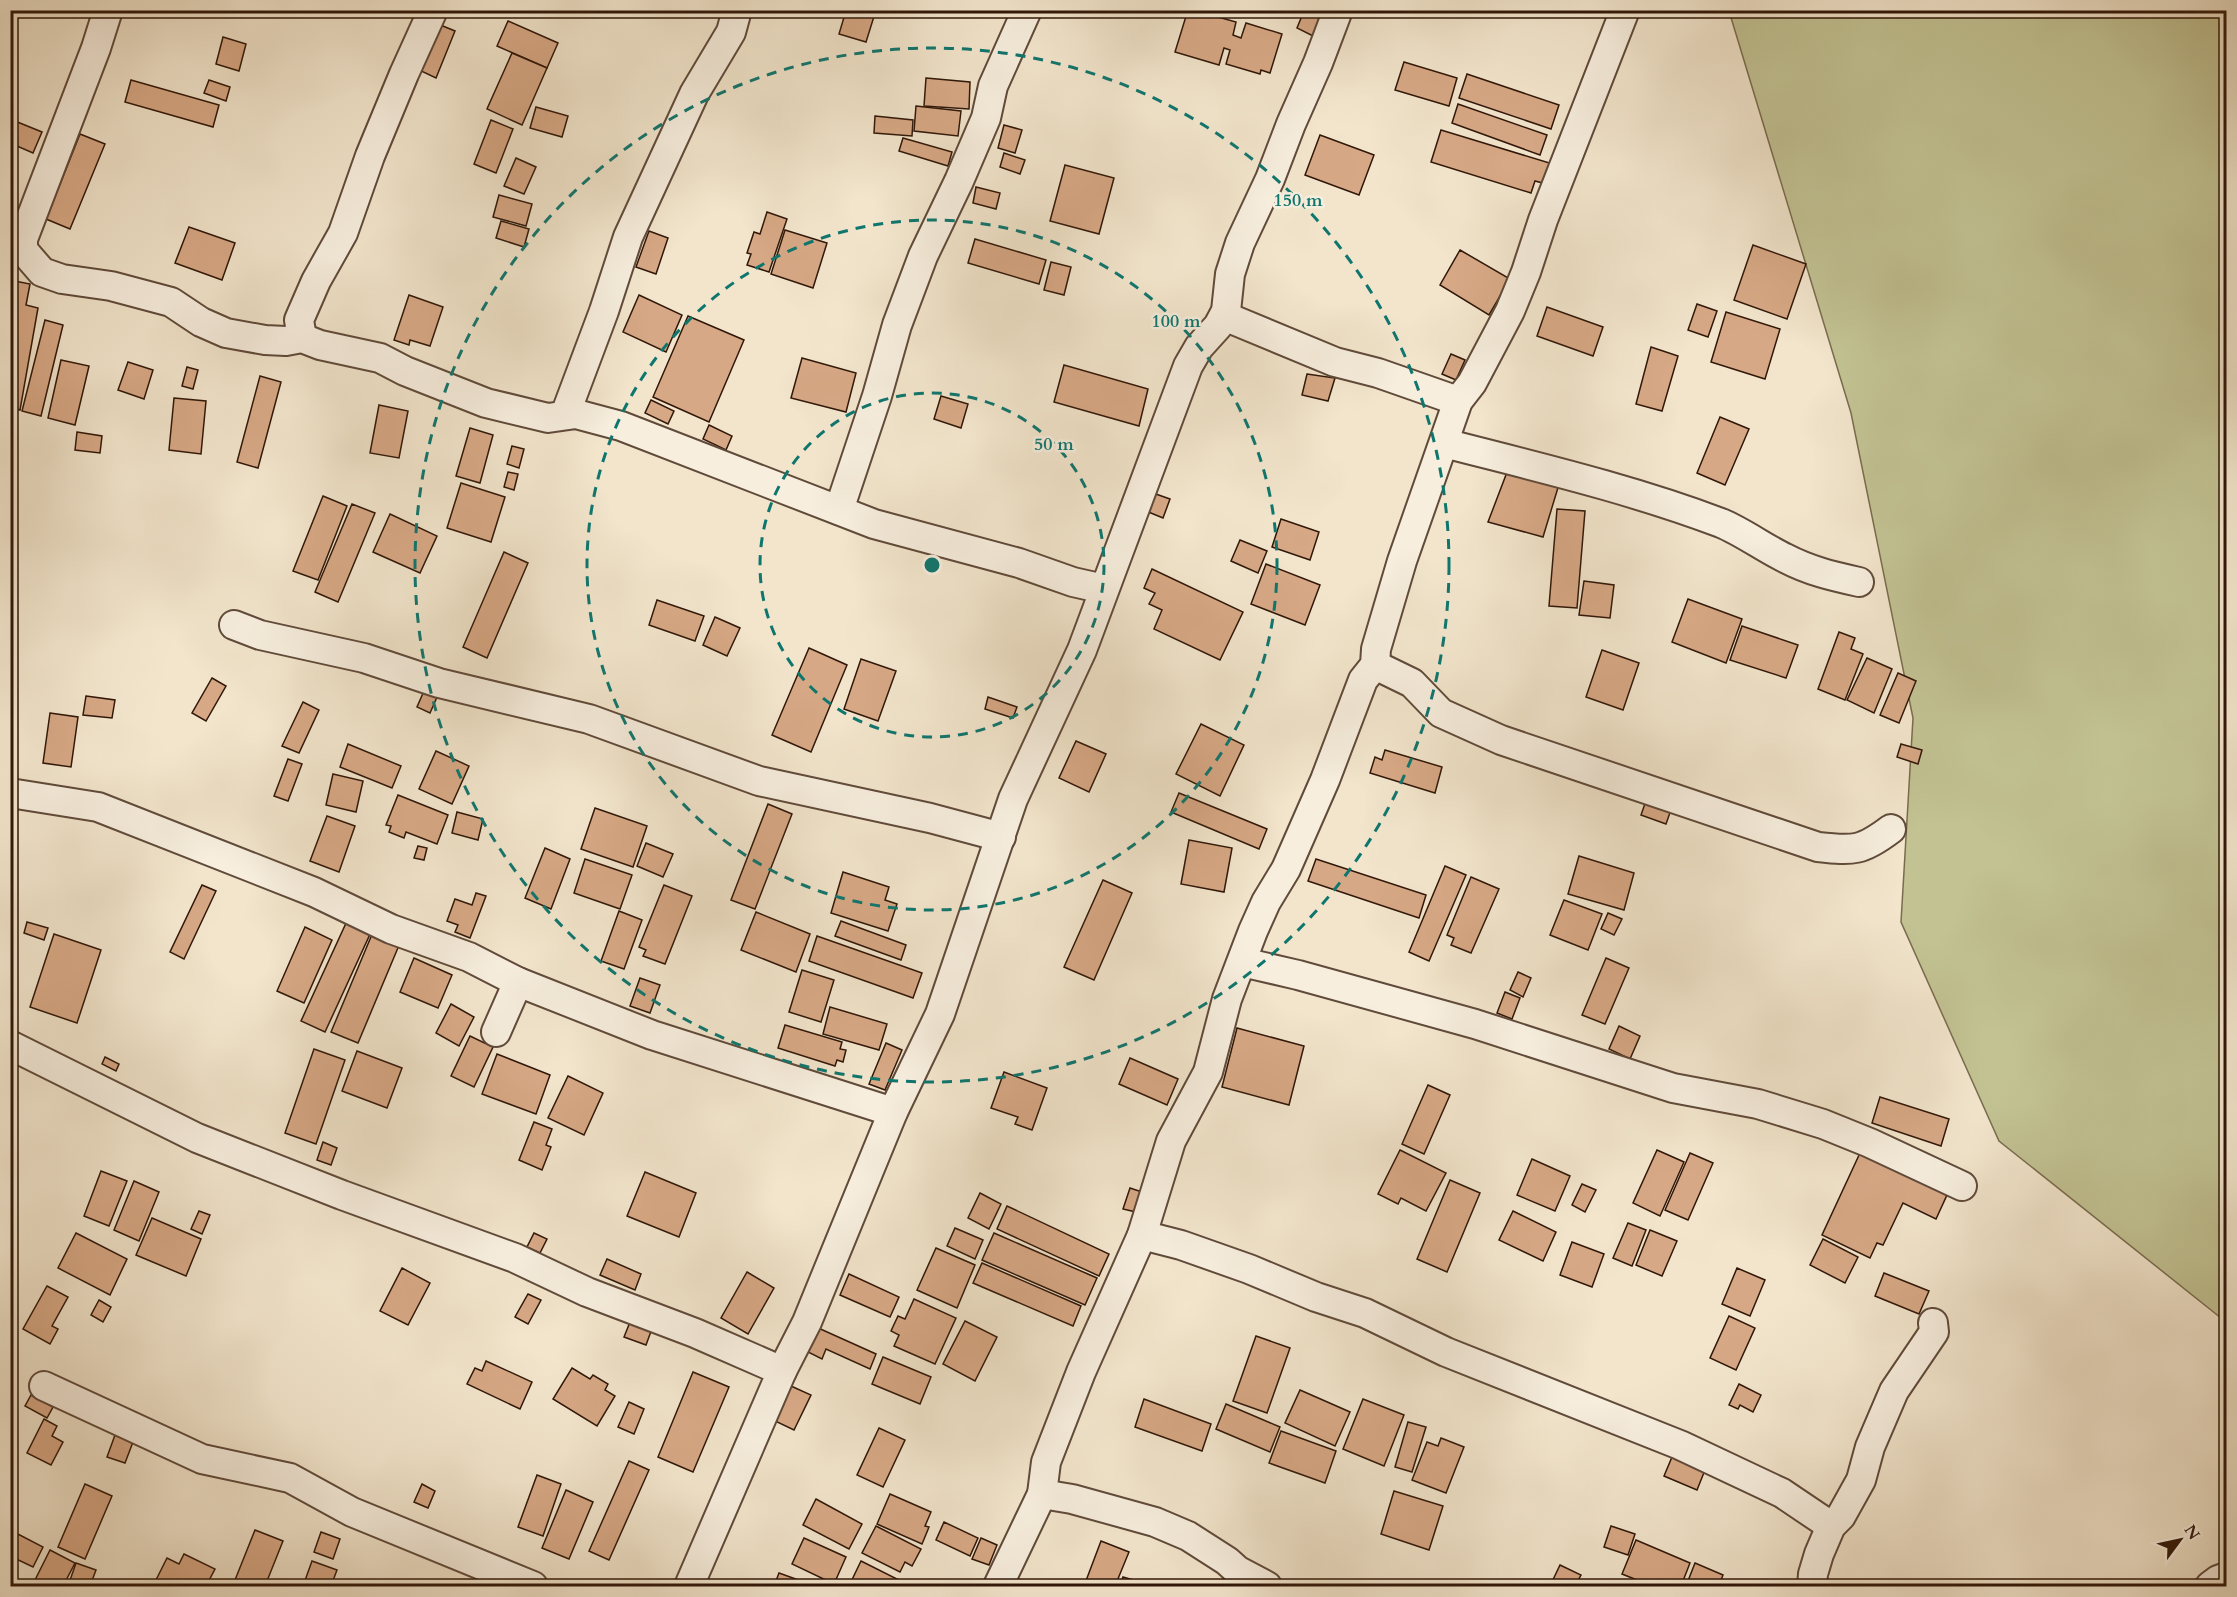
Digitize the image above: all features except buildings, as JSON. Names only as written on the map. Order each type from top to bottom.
[{"type":"street","points":[[108,10],[96,48],[23,239],[23,250],[42,272],[62,279],[111,286],[171,302],[201,322],[226,333],[265,340],[286,341],[302,338],[320,345],[380,358],[405,371],[486,403],[548,418],[576,414],[621,426],[874,524],[1019,563],[1073,582],[1104,589]]},
{"type":"street","points":[[302,338],[299,320],[316,281],[343,233],[370,156],[433,10]]},
{"type":"street","points":[[565,416],[604,311],[628,237],[694,94],[732,32],[737,10]]},
{"type":"street","points":[[839,510],[877,396],[897,325],[923,256],[960,181],[987,118],[993,86],[1027,10]]},
{"type":"street","points":[[998,1587],[1042,1494],[1046,1462],[1081,1372],[1143,1235],[1172,1141],[1208,1072],[1227,999],[1266,902],[1286,869],[1325,780],[1363,680],[1375,665],[1376,649],[1402,561],[1458,401],[1477,372],[1510,311],[1625,10]]},
{"type":"street","points":[[689,1587],[782,1371],[807,1322],[893,1112],[940,1014],[1013,799],[1082,650],[1188,366],[1199,347],[1224,316],[1230,274],[1240,243],[1270,179],[1318,63],[1332,12]]},
{"type":"street","points":[[1224,316],[1335,362],[1378,372],[1458,401]]},
{"type":"street","points":[[1444,443],[1557,472],[1724,524],[1785,558],[1819,573],[1859,582]]},
{"type":"street","points":[[234,625],[260,635],[364,658],[439,682],[589,719],[759,781],[930,818],[1001,837]]},
{"type":"street","points":[[1375,665],[1412,683],[1441,713],[1502,740],[1818,847],[1847,850],[1872,843],[1891,829]]},
{"type":"street","points":[[10,793],[98,807],[314,892],[391,929],[470,957],[518,982],[652,1035],[893,1112]]},
{"type":"street","points":[[1242,962],[1298,975],[1475,1024],[1673,1088],[1758,1104],[1823,1124],[1962,1186]]},
{"type":"street","points":[[496,1032],[518,982]]},
{"type":"street","points":[[10,1045],[197,1138],[342,1195],[515,1258],[587,1292],[695,1333],[782,1371]]},
{"type":"street","points":[[1143,1235],[1181,1245],[1249,1269],[1316,1297],[1365,1313],[1446,1352],[1680,1445],[1782,1493],[1831,1526]]},
{"type":"street","points":[[1812,1587],[1819,1554],[1831,1526],[1841,1516],[1861,1480],[1870,1447],[1894,1391],[1934,1332],[1932,1323]]},
{"type":"street","points":[[44,1386],[202,1459],[290,1478],[352,1512],[533,1587]]},
{"type":"street","points":[[1042,1494],[1072,1499],[1155,1522],[1188,1536],[1237,1570],[1267,1587]]},
{"type":"street","points":[[2210,1587],[2226,1577]]},
{"type":"green space","points":[[1729,11],[2226,11],[2226,1322],[1999,1141],[1901,922],[1913,718],[1851,413]]}]
